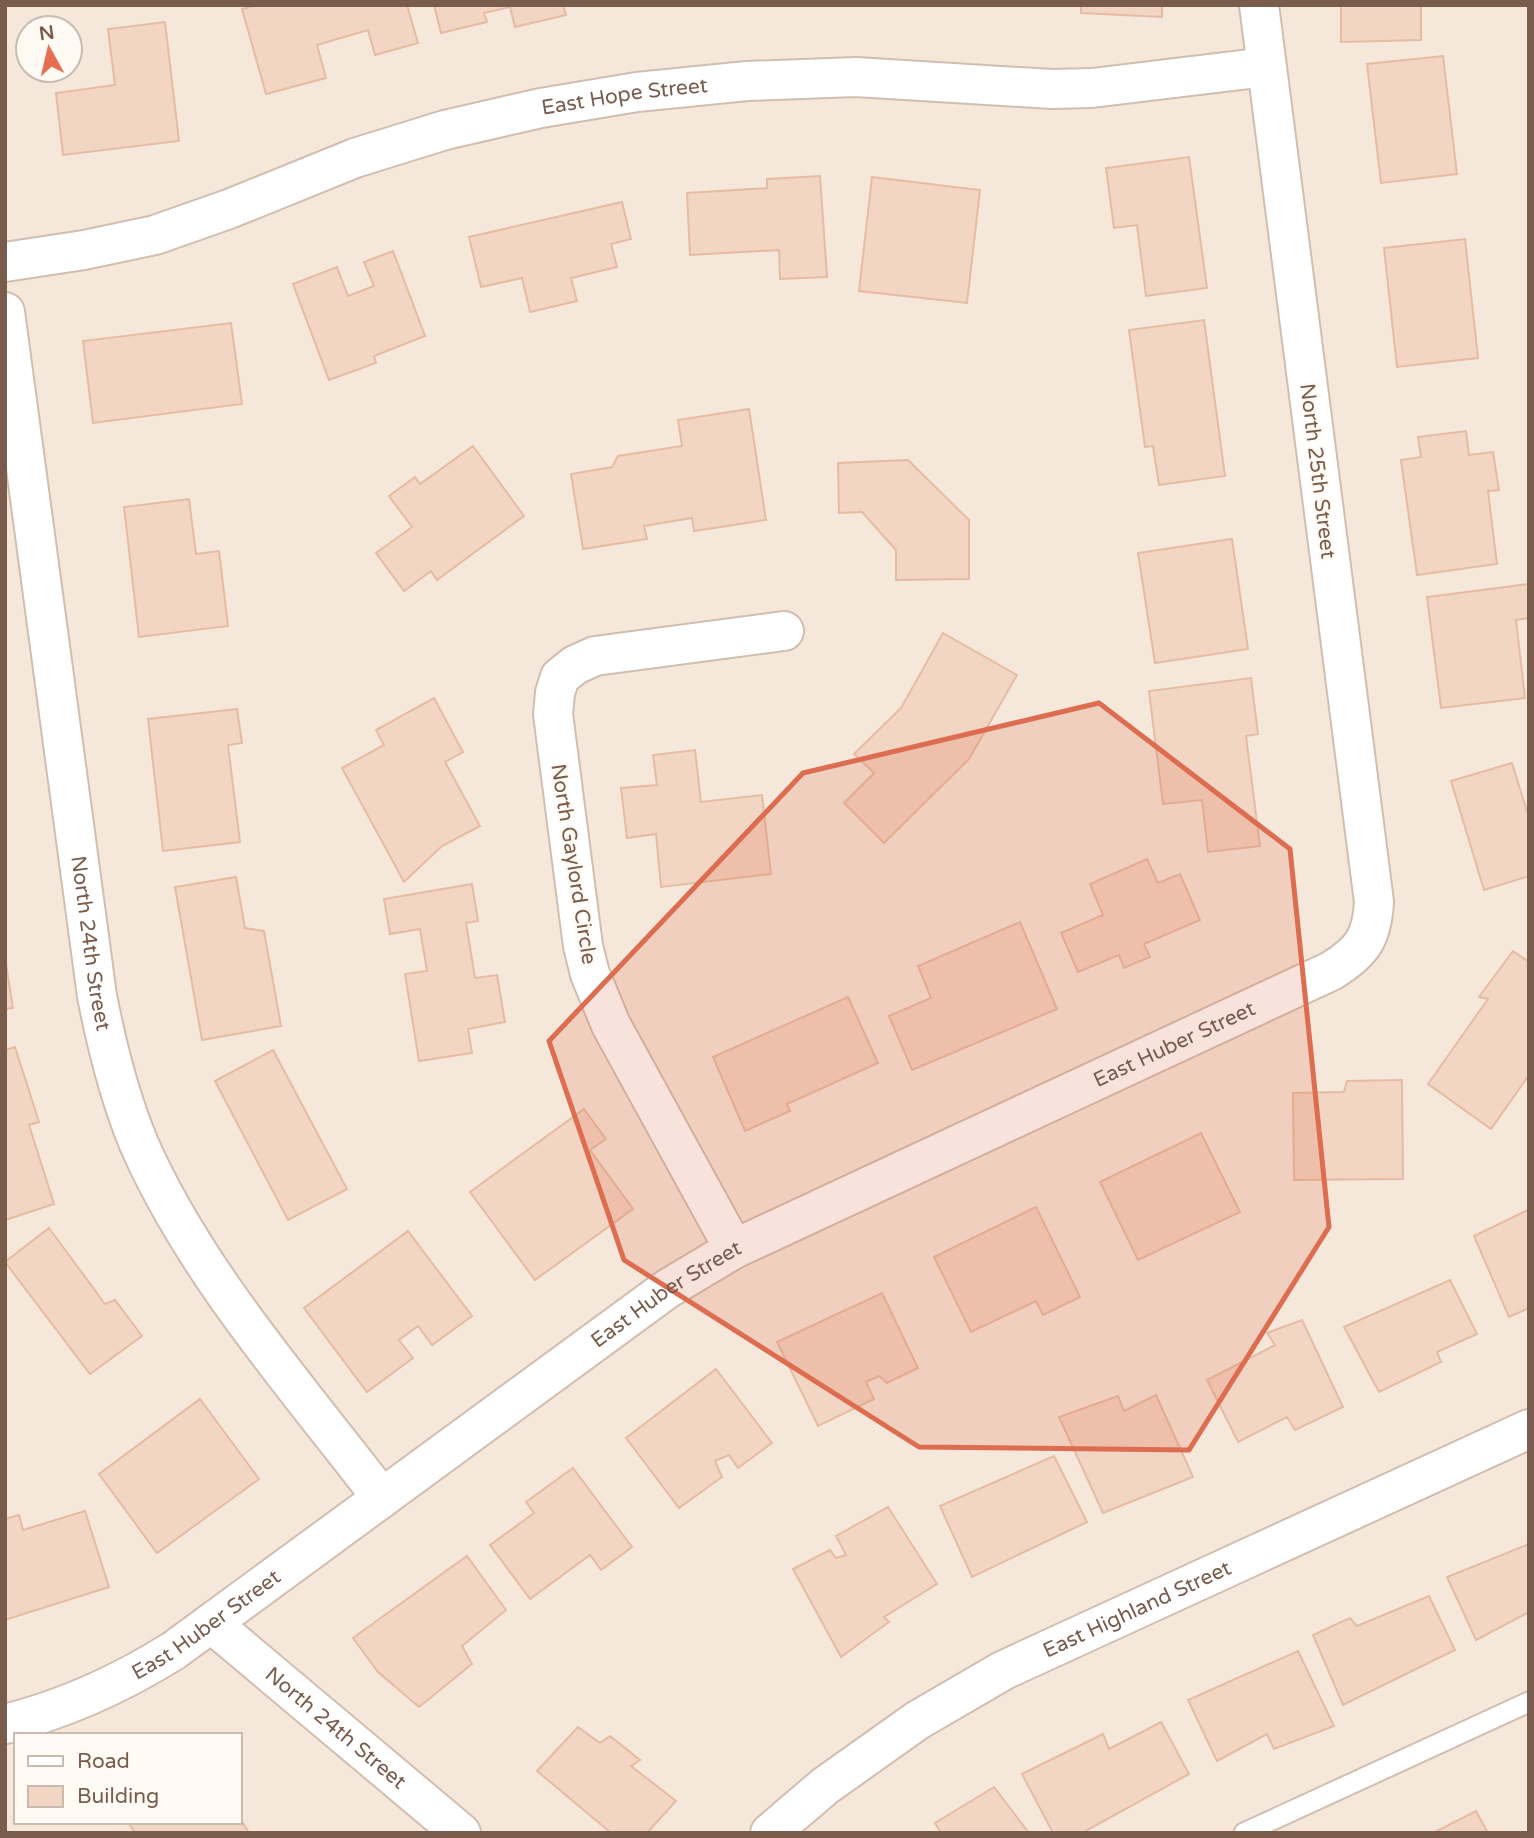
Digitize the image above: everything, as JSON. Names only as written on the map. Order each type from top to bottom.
[{"type":"street","name":"North 25th Street","points":[[1259,5],[1372,884],[1373,921],[1368,937]]},
{"type":"street","name":"East Hope Street","points":[[5,261],[84,250],[155,235],[229,209],[355,158],[445,130],[541,108],[637,92],[747,81],[856,77],[1052,89],[1092,88],[1266,67]]},
{"type":"street","name":"North 24th Street","points":[[5,312],[97,996],[106,1045],[120,1094],[160,1187],[213,1275],[382,1498]]},
{"type":"street","name":"North Gaylord Circle","points":[[734,1249],[611,1025],[590,974],[578,918],[554,733],[555,693],[561,677],[575,665],[595,656],[783,631]]},
{"type":"street","name":"East Huber Street","points":[[5,1724],[80,1701],[173,1651],[667,1289],[734,1249],[1331,971],[1346,962],[1368,937]]},
{"type":"street","name":"East Highland Street","points":[[770,1833],[825,1786],[918,1720],[1004,1670],[1529,1429]]},
{"type":"street","name":"North 24th Street","points":[[211,1623],[461,1833]]},
{"type":"lane","points":[[1244,1833],[1529,1702]]},
{"type":"highlighted area","points":[[1099,703],[1290,849],[1329,1227],[1189,1450],[919,1447],[624,1260],[549,1041],[803,773]]},
{"type":"shaded area","points":[[5,5],[1529,5],[1529,1833],[5,1833]]},
{"type":"building","points":[[258,5],[407,5],[418,43],[375,55],[368,30],[317,45],[326,78],[266,94],[242,9]]},
{"type":"building","points":[[434,5],[563,5],[566,15],[515,27],[510,7],[484,13],[487,22],[441,33]]},
{"type":"building","points":[[1081,5],[1162,5],[1162,17],[1081,13]]},
{"type":"building","points":[[1341,5],[1421,5],[1421,40],[1341,42]]},
{"type":"building","points":[[165,22],[179,141],[63,155],[56,93],[115,85],[108,29]]},
{"type":"building","points":[[1443,56],[1457,174],[1381,183],[1367,64]]},
{"type":"building","points":[[1189,157],[1207,288],[1146,296],[1137,225],[1114,228],[1106,168]]},
{"type":"building","points":[[820,176],[827,277],[780,279],[779,250],[690,255],[687,193],[767,188],[767,179]]},
{"type":"building","points":[[872,177],[980,190],[967,303],[859,291]]},
{"type":"building","points":[[622,202],[631,239],[611,244],[617,267],[571,278],[577,301],[530,312],[522,278],[481,287],[469,237]]},
{"type":"building","points":[[1465,239],[1478,358],[1397,367],[1384,248]]},
{"type":"building","points":[[393,251],[425,336],[374,356],[376,363],[329,380],[293,284],[337,267],[348,296],[374,286],[364,262]]},
{"type":"building","points":[[1204,320],[1225,476],[1159,485],[1153,446],[1145,447],[1129,330]]},
{"type":"building","points":[[231,323],[242,404],[93,423],[83,341]]},
{"type":"building","points":[[749,409],[766,520],[694,531],[692,518],[644,526],[647,539],[583,549],[571,474],[612,467],[618,456],[682,446],[678,420]]},
{"type":"building","points":[[1466,431],[1469,455],[1493,452],[1499,490],[1488,491],[1497,564],[1417,575],[1401,460],[1421,457],[1418,437]]},
{"type":"building","points":[[473,446],[524,516],[437,580],[431,571],[404,591],[376,553],[412,527],[389,496],[415,477],[420,484]]},
{"type":"building","points":[[908,460],[969,520],[969,579],[896,580],[896,550],[862,512],[839,513],[838,463]]},
{"type":"building","points":[[189,499],[196,554],[219,551],[228,626],[139,637],[124,507]]},
{"type":"building","points":[[1232,539],[1248,649],[1155,663],[1138,553]]},
{"type":"building","points":[[1529,584],[1529,618],[1516,620],[1525,698],[1441,708],[1427,597]]},
{"type":"building","points":[[943,633],[1017,675],[969,759],[884,843],[844,803],[874,773],[854,754],[901,708]]},
{"type":"building","points":[[1251,678],[1258,734],[1246,736],[1260,846],[1208,852],[1202,800],[1163,804],[1149,691]]},
{"type":"building","points":[[434,698],[463,752],[445,762],[480,826],[442,846],[404,882],[342,768],[384,745],[376,730]]},
{"type":"building","points":[[237,709],[242,743],[228,745],[240,842],[163,851],[148,719]]},
{"type":"building","points":[[695,750],[701,802],[762,795],[771,874],[661,887],[656,834],[627,838],[621,788],[657,785],[653,755]]},
{"type":"building","points":[[1512,763],[1529,818],[1529,876],[1484,890],[1451,781]]},
{"type":"building","points":[[1147,859],[1158,883],[1180,874],[1200,920],[1144,944],[1150,957],[1124,968],[1119,955],[1078,972],[1061,933],[1103,915],[1090,884]]},
{"type":"building","points":[[236,877],[245,928],[264,931],[281,1026],[202,1040],[175,887]]},
{"type":"building","points":[[472,884],[478,921],[466,923],[475,978],[497,975],[505,1022],[468,1029],[472,1053],[419,1061],[405,974],[427,971],[420,929],[390,934],[384,899]]},
{"type":"building","points":[[1020,922],[1057,1009],[912,1070],[889,1016],[931,998],[918,966]]},
{"type":"building","points":[[1513,951],[1529,962],[1529,1075],[1491,1129],[1428,1084],[1488,999],[1479,997]]},
{"type":"building","points":[[5,958],[13,1008],[5,1009]]},
{"type":"building","points":[[848,997],[878,1063],[787,1104],[790,1111],[745,1131],[713,1057]]},
{"type":"building","points":[[15,1047],[39,1122],[29,1125],[54,1204],[5,1220],[5,1050]]},
{"type":"building","points":[[273,1050],[347,1189],[288,1220],[215,1081]]},
{"type":"building","points":[[1402,1080],[1403,1179],[1294,1180],[1293,1093],[1344,1092],[1347,1081]]},
{"type":"building","points":[[584,1109],[606,1139],[590,1150],[633,1209],[535,1280],[470,1192]]},
{"type":"building","points":[[1201,1133],[1240,1212],[1138,1260],[1100,1182]]},
{"type":"building","points":[[1036,1207],[1080,1297],[1043,1315],[1036,1301],[971,1332],[934,1257]]},
{"type":"building","points":[[1528,1210],[1529,1308],[1509,1317],[1474,1236]]},
{"type":"building","points":[[49,1228],[105,1304],[115,1300],[142,1336],[90,1374],[5,1262]]},
{"type":"building","points":[[408,1231],[472,1316],[432,1345],[418,1326],[399,1340],[413,1358],[367,1392],[304,1308]]},
{"type":"building","points":[[1450,1280],[1477,1334],[1437,1352],[1441,1362],[1379,1392],[1344,1327]]},
{"type":"building","points":[[882,1293],[918,1368],[887,1383],[879,1376],[866,1382],[874,1399],[818,1426],[777,1342]]},
{"type":"building","points":[[1302,1320],[1343,1407],[1295,1430],[1287,1417],[1238,1442],[1207,1380],[1275,1345],[1267,1333]]},
{"type":"building","points":[[716,1369],[772,1443],[738,1468],[729,1455],[715,1461],[722,1477],[679,1508],[626,1438]]},
{"type":"building","points":[[1156,1395],[1193,1477],[1103,1513],[1059,1417],[1118,1396],[1124,1411]]},
{"type":"building","points":[[200,1399],[259,1479],[157,1553],[99,1474]]},
{"type":"building","points":[[1054,1456],[1087,1522],[972,1577],[940,1506]]},
{"type":"building","points":[[573,1468],[632,1547],[601,1570],[590,1555],[530,1599],[490,1545],[534,1513],[526,1502]]},
{"type":"building","points":[[888,1507],[937,1584],[884,1617],[889,1622],[841,1657],[793,1569],[830,1550],[836,1558],[846,1555],[836,1536]]},
{"type":"building","points":[[85,1511],[109,1587],[5,1620],[5,1519],[19,1515],[23,1530]]},
{"type":"building","points":[[1529,1544],[1529,1612],[1476,1640],[1447,1577]]},
{"type":"building","points":[[467,1556],[506,1610],[462,1646],[472,1664],[419,1707],[378,1672],[353,1638]]},
{"type":"building","points":[[1429,1596],[1455,1650],[1343,1705],[1313,1635],[1350,1618],[1357,1626]]},
{"type":"building","points":[[1298,1651],[1334,1726],[1274,1749],[1267,1734],[1217,1761],[1188,1700]]},
{"type":"building","points":[[1161,1722],[1189,1774],[1082,1833],[1053,1833],[1022,1774],[1103,1734],[1109,1749]]},
{"type":"building","points":[[578,1727],[600,1743],[610,1736],[640,1760],[631,1766],[676,1801],[647,1833],[611,1833],[537,1771]]},
{"type":"building","points":[[994,1787],[1029,1833],[941,1833],[935,1823]]},
{"type":"building","points":[[1476,1811],[1488,1833],[1433,1833]]},
{"type":"building","points":[[242,1821],[249,1833],[135,1833],[129,1824],[242,1824]]}]
